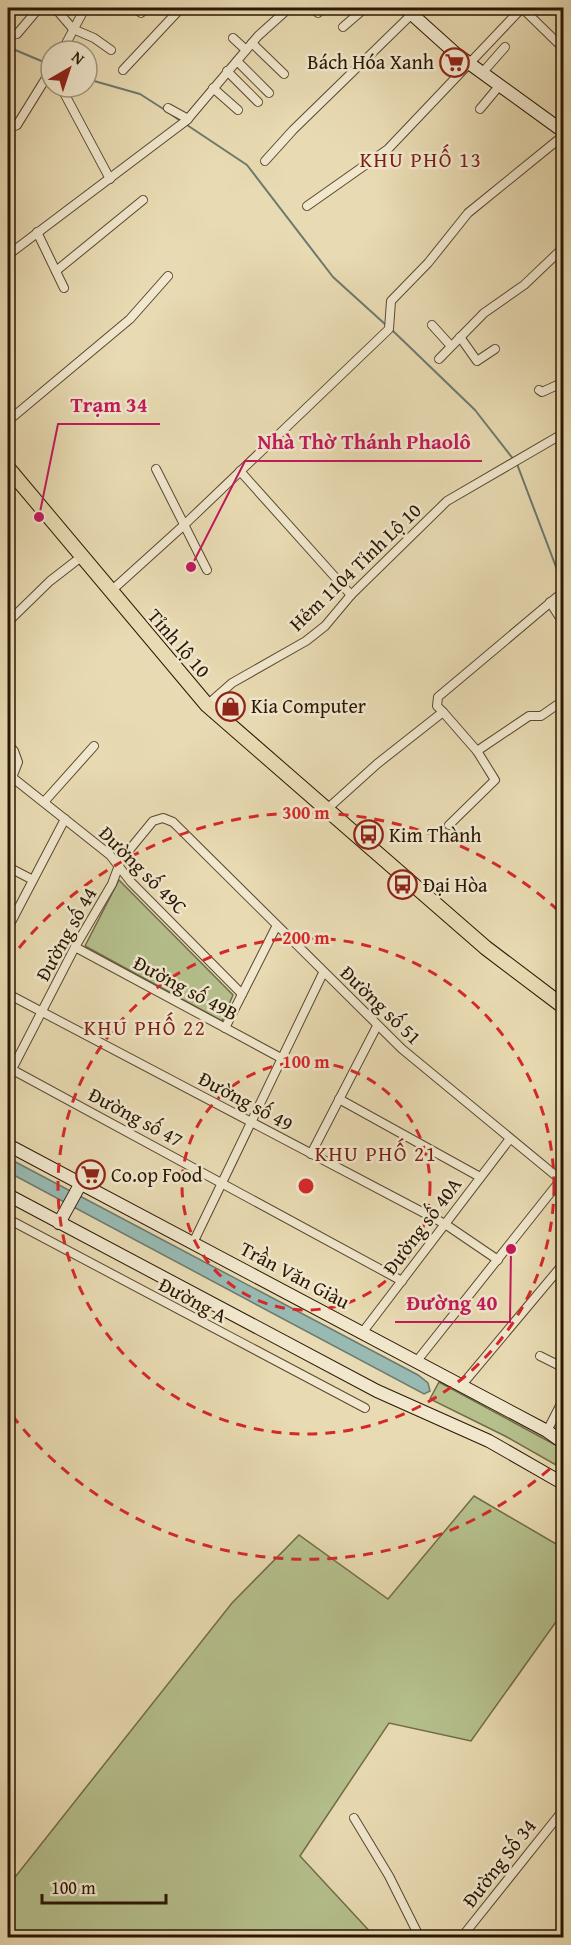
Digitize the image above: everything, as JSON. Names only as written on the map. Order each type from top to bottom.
[{"type":"main road","points":[[408,11],[439,40],[564,134]]},
{"type":"main road","name":"Tỉnh lộ 10","points":[[8,468],[207,705],[486,948],[564,1007]]},
{"type":"main road","name":"Trần Văn Giàu","points":[[8,1145],[79,1187],[193,1243],[547,1431],[564,1443]]},
{"type":"main road","points":[[61,1219],[79,1187]]},
{"type":"main road","points":[[8,1196],[61,1219],[364,1384],[489,1441],[564,1484]]},
{"type":"street","points":[[17,34],[39,8]]},
{"type":"street","points":[[54,8],[73,29],[94,38],[111,50]]},
{"type":"street","points":[[68,39],[84,8]]},
{"type":"street","points":[[123,70],[181,8]]},
{"type":"street","points":[[8,255],[188,120],[249,47],[289,8]]},
{"type":"street","points":[[343,27],[365,8]]},
{"type":"street","points":[[307,206],[388,149],[522,8],[564,49]]},
{"type":"street","points":[[265,161],[408,11]]},
{"type":"street","points":[[233,38],[249,47],[284,74]]},
{"type":"street","points":[[483,72],[505,47]]},
{"type":"street","points":[[237,61],[269,93]]},
{"type":"street","points":[[228,71],[258,102]]},
{"type":"street","points":[[480,109],[500,85]]},
{"type":"street","points":[[213,88],[238,110]]},
{"type":"street","points":[[8,129],[18,126],[39,90]]},
{"type":"street","points":[[67,99],[110,179]]},
{"type":"street","points":[[168,108],[188,120]]},
{"type":"street","points":[[110,592],[183,526],[389,329],[391,301],[428,263],[468,213],[564,134]]},
{"type":"street","points":[[56,271],[143,200]]},
{"type":"street","points":[[37,232],[64,288]]},
{"type":"street","points":[[439,359],[484,313],[524,285],[564,247]]},
{"type":"street","points":[[8,421],[130,319],[168,276]]},
{"type":"street","points":[[432,325],[451,346]]},
{"type":"street","points":[[460,338],[477,361],[495,349]]},
{"type":"street","points":[[539,390],[542,392],[564,382]]},
{"type":"street","name":"Hẻm 1104 Tỉnh Lộ 10","points":[[207,705],[232,683],[306,641],[325,626],[351,595],[447,501],[512,461],[564,433]]},
{"type":"street","points":[[156,469],[207,570]]},
{"type":"street","points":[[240,471],[351,595]]},
{"type":"street","points":[[8,622],[50,581],[81,557]]},
{"type":"street","points":[[449,825],[495,780],[477,750],[437,706],[438,697],[561,594]]},
{"type":"street","points":[[550,602],[564,624]]},
{"type":"street","points":[[477,750],[529,716],[541,716],[564,700]]},
{"type":"street","points":[[326,810],[377,764],[443,712]]},
{"type":"street","points":[[8,744],[18,757],[8,788]]},
{"type":"street","points":[[45,802],[94,746]]},
{"type":"street","name":"Đường số 49C","points":[[13,778],[118,864],[131,882],[242,994]]},
{"type":"street","name":"Đường số 44","points":[[9,1073],[75,947],[112,884],[118,864],[153,821],[163,818]]},
{"type":"street","name":"Đường số 51","points":[[163,818],[173,822],[377,1026],[509,1140],[562,1178]]},
{"type":"street","points":[[8,928],[65,819]]},
{"type":"street","points":[[8,867],[33,880]]},
{"type":"street","points":[[225,1028],[276,927]]},
{"type":"street","name":"Đường số 49B","points":[[75,947],[281,1058]]},
{"type":"street","points":[[193,1243],[322,973]]},
{"type":"street","name":"Đường số 49","points":[[8,994],[445,1224],[498,1260]]},
{"type":"street","points":[[311,1154],[377,1026]]},
{"type":"street","name":"Đường số 47","points":[[9,1073],[222,1182],[402,1281]]},
{"type":"street","points":[[339,1099],[480,1178]]},
{"type":"street","name":"Đường số 40A","points":[[362,1333],[509,1140]]},
{"type":"street","points":[[416,1362],[562,1178]]},
{"type":"street","name":"Đường A","points":[[8,1219],[364,1408]]},
{"type":"street","points":[[461,1386],[564,1263]]},
{"type":"street","points":[[540,1356],[564,1368]]},
{"type":"street","points":[[547,1431],[564,1398]]},
{"type":"street","name":"Đường Số 34","points":[[461,1938],[564,1809]]},
{"type":"street","points":[[354,1818],[385,1868],[420,1938]]},
{"type":"street","points":[[559,1938],[564,1932]]},
{"type":"green space","points":[[119,880],[233,995],[222,1021],[85,946]]},
{"type":"green space","points":[[439,1382],[563,1449],[563,1469],[505,1436],[430,1399]]},
{"type":"green space","points":[[474,1496],[563,1548],[563,1612],[471,1741],[389,1723],[300,1856],[375,1937],[8,1937],[8,1886],[232,1603],[299,1535],[388,1599]]},
{"type":"water","points":[[8,1158],[418,1375],[428,1383],[430,1391],[424,1394],[8,1172]]},
{"type":"waterway","points":[[8,47],[39,60]]},
{"type":"waterway","points":[[99,82],[140,94],[165,110]]},
{"type":"waterway","points":[[172,115],[182,122]]},
{"type":"waterway","points":[[187,125],[247,165],[333,277],[386,325]]},
{"type":"waterway","points":[[391,329],[475,410],[514,460]]},
{"type":"waterway","points":[[517,464],[564,588]]},
{"type":"place","name":"Bách Hóa Xanh","points":[[455,62]]},
{"type":"place","name":"Trạm 34","points":[[39,517]]},
{"type":"place","name":"Nhà Thờ Thánh Phaolô","points":[[191,567]]},
{"type":"place","name":"Kia Computer","points":[[230,706]]},
{"type":"place","name":"Kim Thành","points":[[368,835]]},
{"type":"place","name":"Đại Hòa","points":[[402,885]]},
{"type":"place","name":"Co.op Food","points":[[90,1175]]},
{"type":"place","name":"Đường 40","points":[[511,1249]]},
{"type":"district","name":"KHU PHỐ 13","points":[[421,160]]},
{"type":"district","name":"KHU PHỐ 22","points":[[145,1028]]},
{"type":"district","name":"KHU PHỐ 21","points":[[376,1154]]}]
